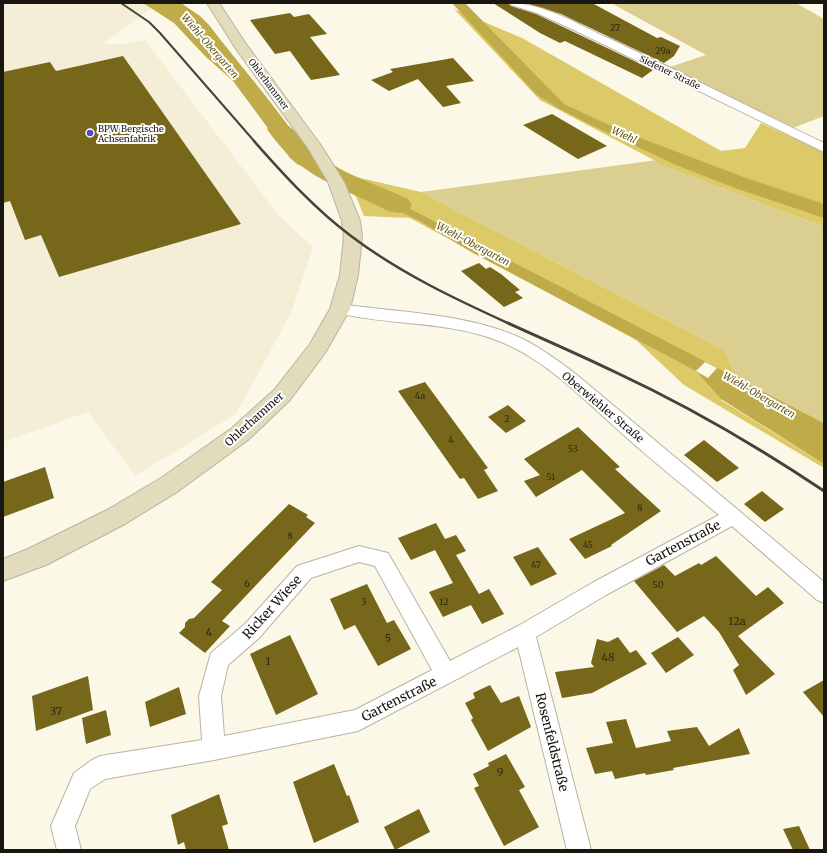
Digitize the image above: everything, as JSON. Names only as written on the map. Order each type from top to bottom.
[{"type":"street","name":"Ohlerhammer","points":[[3,570],[37,557],[116,517],[169,485],[240,434],[282,395],[318,348],[340,309],[349,275],[353,237],[351,221],[336,182],[326,164],[272,86],[241,46],[213,3]]},
{"type":"street","name":"Siefener Straße","points":[[514,3],[531,7],[591,34],[824,148]]},
{"type":"street","name":"Oberwiehler Straße","points":[[340,309],[468,327],[501,336],[530,349],[572,381],[733,515],[824,594]]},
{"type":"street","name":"Gartenstraße","points":[[69,850],[63,826],[82,781],[100,768],[214,749],[358,720],[525,633],[598,589],[721,524],[733,515]]},
{"type":"street","name":"Ricker Wiese","points":[[214,749],[210,696],[219,660],[252,631],[304,572],[343,558],[359,554],[381,559],[446,675]]},
{"type":"street","name":"Rosenfeldstraße","points":[[525,633],[579,850]]},
{"type":"shaded area","points":[[3,3],[159,3],[103,44],[124,44],[145,40],[279,216],[313,247],[291,313],[236,414],[135,476],[88,412],[3,442]]},
{"type":"shaded area","points":[[611,3],[796,3],[824,19],[824,116],[793,128],[670,67],[706,55]]},
{"type":"shaded area","points":[[454,9],[522,38],[721,151],[745,148],[761,123],[824,152],[824,227],[669,168],[540,100]]},
{"type":"shaded area","points":[[657,160],[669,168],[824,227],[824,423],[739,379],[724,350],[421,192]]},
{"type":"shaded area","points":[[347,175],[421,192],[724,350],[739,379],[721,400],[824,464],[824,468],[684,385],[636,340],[410,218],[364,216]]},
{"type":"water","points":[[143,3],[181,3],[200,16],[209,25],[281,116],[320,174],[297,164],[290,158],[233,81],[205,56],[174,23]]},
{"type":"water","name":"Wiehl","points":[[452,3],[465,3],[564,104],[622,131],[746,178],[824,204],[824,218],[735,188],[676,165],[558,108],[537,95]]},
{"type":"water","points":[[347,175],[824,423],[824,464],[721,399],[696,371],[473,253],[420,221],[355,191]]},
{"type":"pier","points":[[705,362],[717,368],[708,378],[696,371]]},
{"type":"building","points":[[493,3],[508,3],[511,6],[536,14],[653,70],[642,78],[565,41],[560,43],[540,33]]},
{"type":"building","points":[[525,3],[592,3],[657,38],[661,37],[680,46],[674,56],[664,63],[561,14]]},
{"type":"building","points":[[290,13],[294,17],[309,14],[327,34],[310,37],[340,75],[311,80],[290,51],[275,54],[250,20]]},
{"type":"building","name":"BPW Bergische Achsenfabrik","points":[[123,56],[241,224],[59,277],[41,235],[25,240],[10,201],[3,203],[3,72],[50,62],[56,71]]},
{"type":"building","points":[[453,58],[474,81],[446,86],[461,103],[443,107],[418,79],[389,91],[371,80],[393,72],[390,69]]},
{"type":"building","points":[[552,114],[607,146],[578,159],[523,125]]},
{"type":"building","points":[[479,263],[486,269],[490,267],[501,274],[520,290],[515,292],[523,298],[504,307],[461,271]]},
{"type":"building","points":[[425,382],[488,468],[484,470],[498,491],[478,499],[464,478],[460,479],[398,391]]},
{"type":"building","points":[[508,405],[526,421],[506,433],[488,417]]},
{"type":"building","points":[[578,427],[620,467],[615,469],[661,511],[611,545],[612,546],[585,559],[569,539],[625,513],[582,470],[536,497],[524,481],[540,475],[524,459]]},
{"type":"building","points":[[704,440],[739,468],[717,482],[684,455]]},
{"type":"building","points":[[45,467],[54,498],[3,517],[3,482]]},
{"type":"building","points":[[762,491],[784,509],[765,522],[744,504]]},
{"type":"building","points":[[289,504],[308,515],[306,517],[315,523],[222,621],[230,626],[205,653],[179,633],[185,627],[185,623],[189,619],[194,618],[222,590],[211,582]]},
{"type":"building","points":[[436,523],[445,539],[456,535],[466,551],[456,555],[479,594],[489,589],[504,614],[482,624],[471,605],[443,617],[429,592],[453,583],[435,550],[411,560],[398,538]]},
{"type":"building","points":[[538,547],[557,574],[531,586],[513,557]]},
{"type":"building","points":[[716,556],[756,596],[768,587],[784,603],[738,636],[775,674],[746,695],[733,670],[739,665],[719,632],[704,616],[677,632],[634,581],[664,565],[675,576],[699,563],[701,565]]},
{"type":"building","points":[[367,584],[387,623],[394,620],[411,649],[378,666],[355,625],[344,630],[330,599]]},
{"type":"building","points":[[290,635],[318,694],[276,715],[250,654]]},
{"type":"building","points":[[618,637],[630,653],[636,650],[647,664],[592,693],[562,698],[555,672],[594,667],[591,663],[597,639],[608,642]]},
{"type":"building","points":[[678,637],[694,655],[666,673],[651,653]]},
{"type":"building","points":[[88,676],[93,710],[36,731],[32,696]]},
{"type":"building","points":[[824,680],[824,717],[803,692]]},
{"type":"building","points":[[490,685],[501,703],[519,696],[531,727],[488,751],[471,720],[473,718],[465,703],[475,698],[473,693]]},
{"type":"building","points":[[179,687],[186,714],[150,727],[145,702]]},
{"type":"building","points":[[106,710],[111,735],[86,744],[82,718]]},
{"type":"building","points":[[626,719],[636,748],[671,741],[667,731],[697,727],[709,746],[739,728],[750,754],[673,768],[674,770],[646,775],[645,773],[615,779],[612,771],[595,774],[586,748],[613,743],[606,722]]},
{"type":"building","points":[[506,754],[525,787],[519,790],[539,827],[504,846],[474,788],[479,786],[473,774],[489,766],[488,763]]},
{"type":"building","points":[[334,764],[347,796],[349,795],[359,822],[314,843],[293,782]]},
{"type":"building","points":[[219,794],[228,824],[222,826],[229,850],[186,850],[184,842],[178,845],[171,815]]},
{"type":"building","points":[[419,809],[430,832],[395,850],[384,827]]},
{"type":"building","points":[[799,826],[810,850],[793,850],[783,829]]},
{"type":"waterway","name":"Wiehl-Obergarten","points":[[279,129],[299,152],[324,171],[398,205]]},
{"type":"railway","points":[[121,3],[149,22],[160,33],[255,142]]},
{"type":"railway","points":[[254,141],[312,203],[351,236],[408,274],[510,324]]},
{"type":"railway","points":[[508,323],[640,384],[694,412],[747,442],[824,491]]},
{"type":"place","name":"BPW Bergische Achsenfabrik","points":[[90,133]]}]
